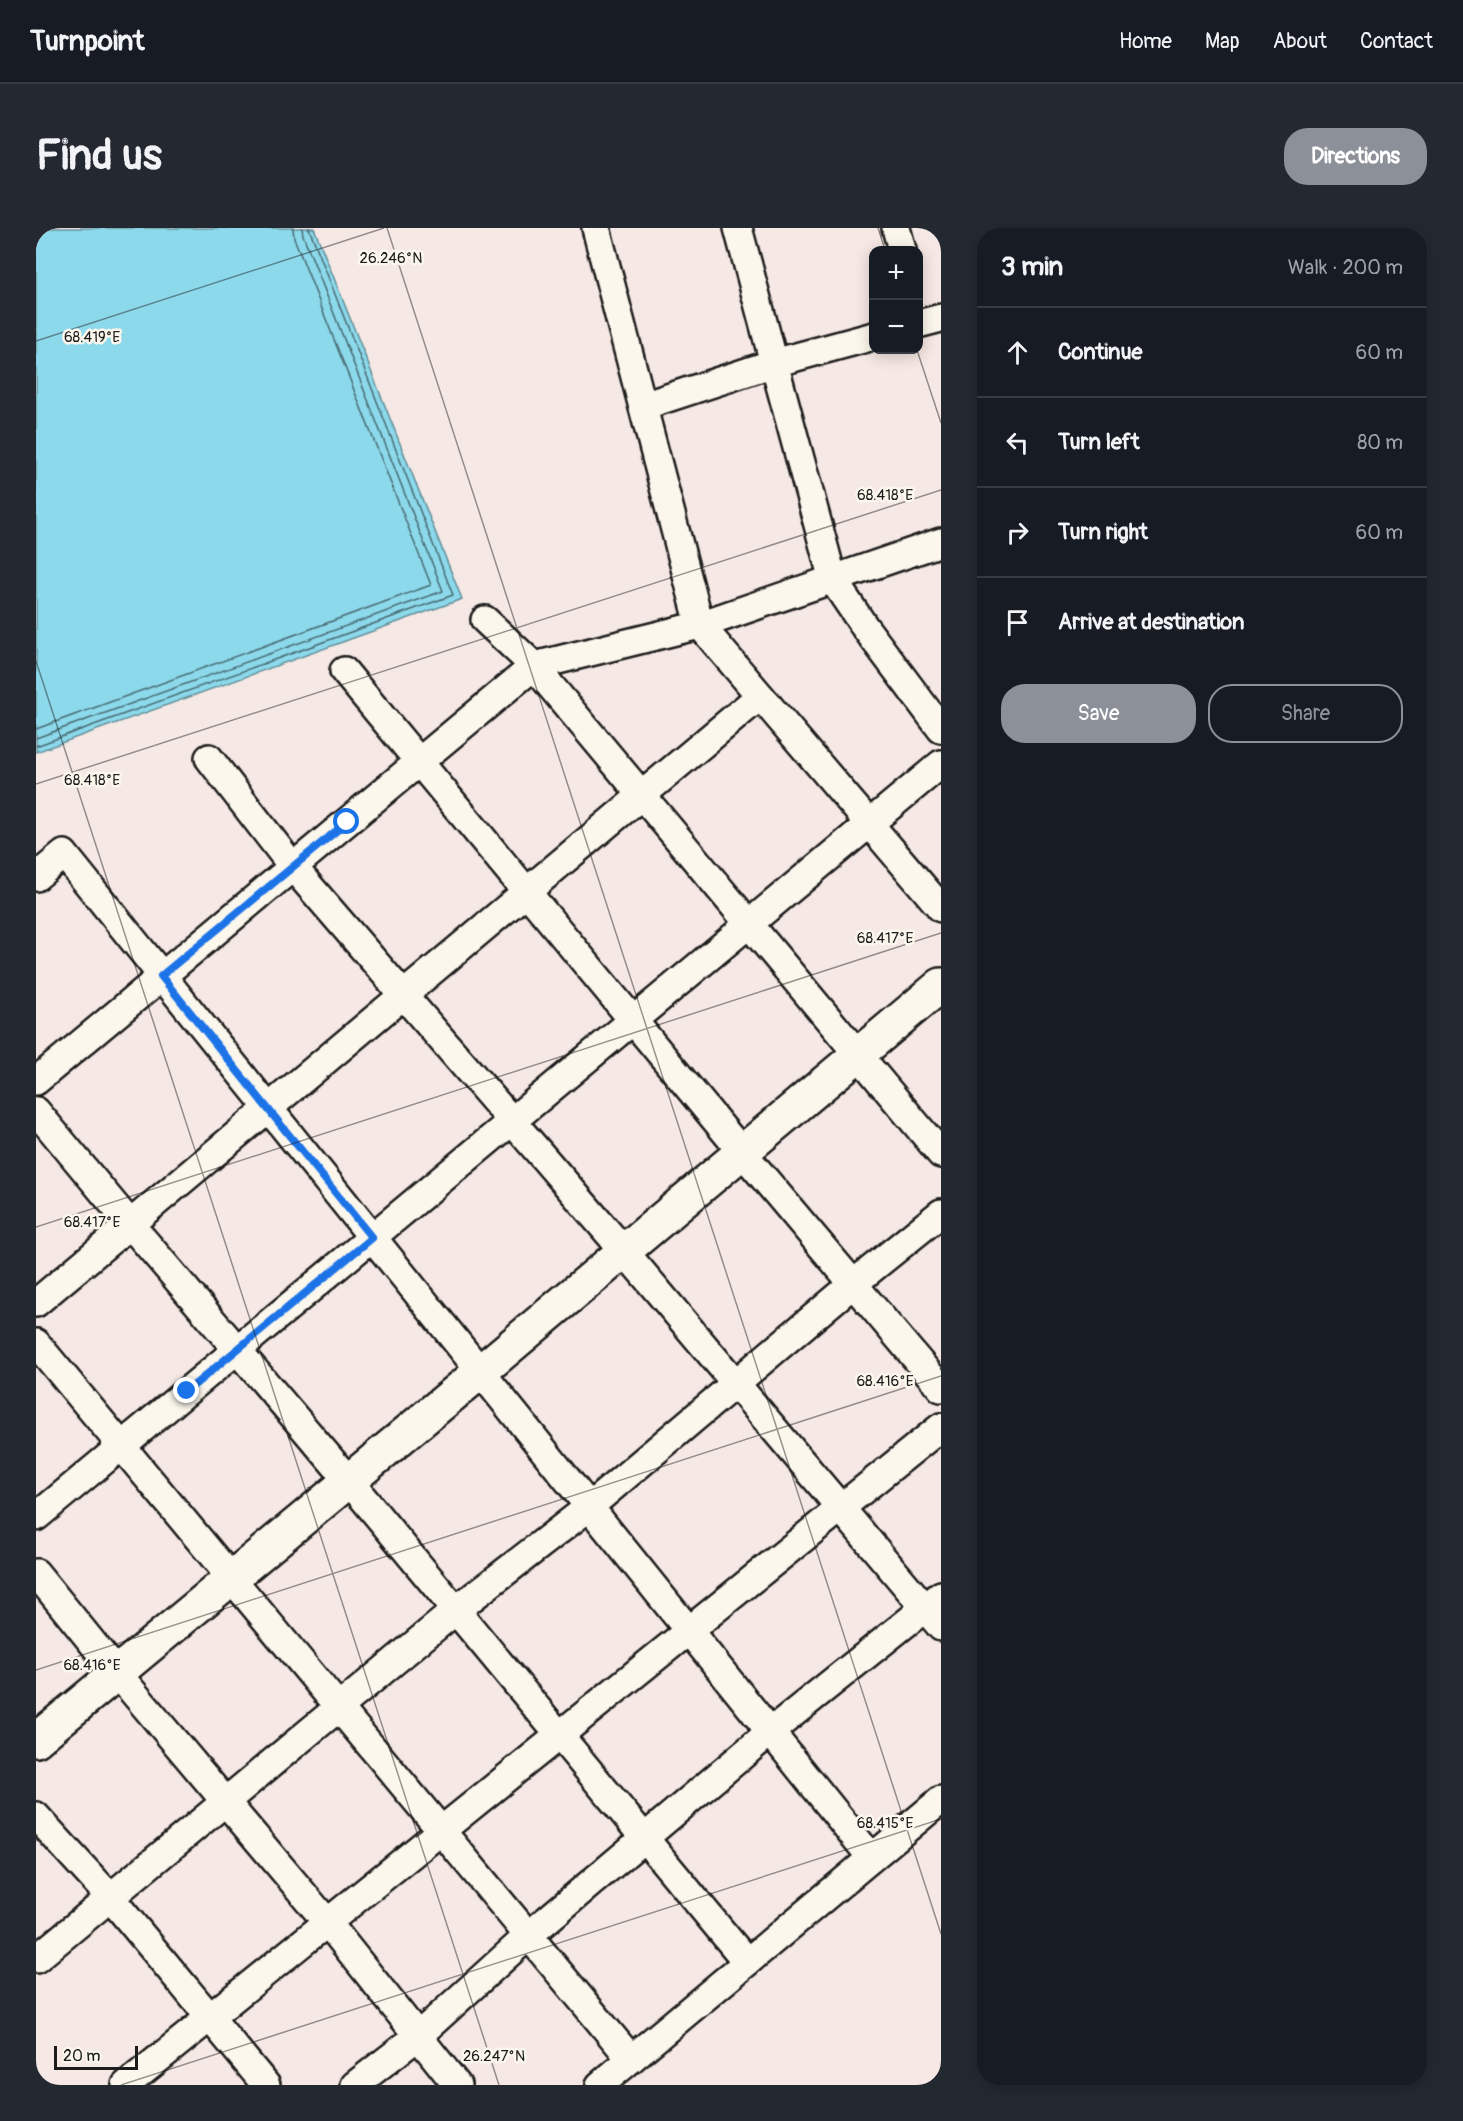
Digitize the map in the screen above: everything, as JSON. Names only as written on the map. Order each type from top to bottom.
[{"type":"street","points":[[596,228],[700,625],[941,908]]},
{"type":"street","points":[[738,228],[833,580],[864,626],[941,729]]},
{"type":"street","points":[[896,228],[901,246]]},
{"type":"street","points":[[643,406],[774,363],[869,337]]},
{"type":"street","points":[[36,1081],[534,666],[700,625],[941,542]]},
{"type":"street","points":[[485,620],[534,666],[941,1154]]},
{"type":"street","points":[[344,671],[742,1152],[941,1388]]},
{"type":"street","points":[[36,1303],[760,696]]},
{"type":"street","points":[[210,758],[293,867],[624,1251],[840,1508],[936,1610],[770,1732],[528,1936],[418,2036],[355,2085]]},
{"type":"street","points":[[36,1517],[941,764]]},
{"type":"street","points":[[36,877],[64,854],[871,1857]]},
{"type":"street","points":[[36,1740],[480,1372],[941,985]]},
{"type":"street","points":[[36,1111],[349,1481],[747,1962]]},
{"type":"street","points":[[36,1959],[456,1610],[589,1507],[853,1284],[941,1213]]},
{"type":"street","points":[[36,1343],[631,2059]]},
{"type":"street","points":[[126,2085],[941,1427]]},
{"type":"street","points":[[36,1573],[117,1673],[327,1922],[457,2085]]},
{"type":"street","points":[[600,2085],[941,1800]]},
{"type":"street","points":[[36,1816],[110,1897],[266,2085]]},
{"type":"water","points":[[36,228],[314,228],[462,599],[36,752]]},
{"type":"route","points":[[187,1391],[372,1238],[161,976],[347,822]]}]
